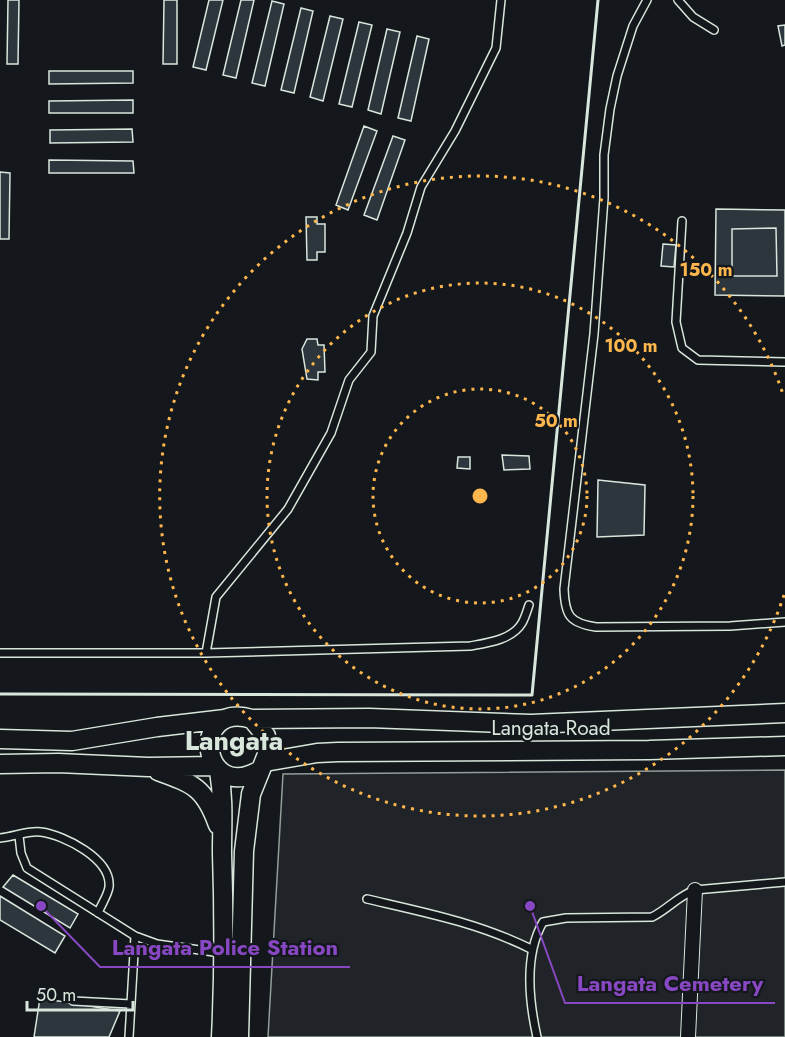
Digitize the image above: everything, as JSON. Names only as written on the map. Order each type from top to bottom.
[{"type":"main road","name":"Langata Road","points":[[252,719],[369,718],[531,724],[785,713]]},
{"type":"main road","points":[[0,739],[72,741],[237,716],[252,719],[261,728],[268,744],[268,752],[251,794],[244,851],[239,1037]]},
{"type":"main road","points":[[221,1037],[224,953],[222,838],[224,813],[217,768],[210,756],[211,735],[217,725],[225,719]]},
{"type":"main road","name":"Langata Road","points":[[262,766],[317,753],[649,750],[785,746]]},
{"type":"main road","points":[[0,764],[58,763],[217,768],[239,777],[249,776],[262,766]]},
{"type":"main road","points":[[148,767],[196,787],[210,804],[222,838]]},
{"type":"street","points":[[688,1037],[694,890]]},
{"type":"lane","points":[[206,653],[216,597],[288,509],[331,433],[349,380],[371,352],[373,315],[407,233],[421,187],[455,131],[496,48],[502,8],[501,0]]},
{"type":"lane","points":[[647,0],[633,26],[617,76],[610,109],[604,155],[604,198],[594,334],[564,589],[565,607],[568,615],[577,622],[596,627],[730,626],[785,622]]},
{"type":"lane","points":[[678,0],[693,16],[714,30]]},
{"type":"lane","points":[[682,221],[676,322],[682,348],[698,360],[785,362]]},
{"type":"lane","points":[[0,653],[206,653],[470,646],[495,641],[513,633],[521,625],[529,605]]},
{"type":"lane","points":[[0,838],[39,831],[67,839],[93,856],[104,868],[109,886],[98,913]]},
{"type":"lane","points":[[19,836],[21,853],[27,868],[135,936],[157,944],[224,953]]},
{"type":"lane","points":[[537,1037],[532,999],[531,949],[535,935],[543,922],[566,918],[652,917],[663,912],[681,894],[694,890],[785,882]]},
{"type":"lane","points":[[367,898],[477,926],[506,936],[531,949]]},
{"type":"lane","points":[[129,1037],[135,936]]},
{"type":"lane","points":[[73,1001],[131,1004]]},
{"type":"shaded area","points":[[785,770],[785,1037],[268,1037],[283,774]]},
{"type":"building","points":[[8,0],[19,0],[18,64],[7,64]]},
{"type":"building","points":[[164,0],[177,0],[177,64],[163,64]]},
{"type":"building","points":[[209,0],[223,0],[206,70],[193,67]]},
{"type":"building","points":[[241,0],[254,0],[236,78],[223,75]]},
{"type":"building","points":[[272,1],[284,4],[265,86],[252,83]]},
{"type":"building","points":[[301,8],[313,11],[294,93],[281,90]]},
{"type":"building","points":[[330,16],[343,19],[323,101],[310,97]]},
{"type":"building","points":[[359,22],[372,25],[352,107],[339,104]]},
{"type":"building","points":[[785,25],[785,45],[782,46],[778,26]]},
{"type":"building","points":[[387,29],[400,32],[381,114],[368,110]]},
{"type":"building","points":[[417,36],[429,39],[411,121],[398,118]]},
{"type":"building","points":[[49,71],[133,71],[133,83],[49,84]]},
{"type":"building","points":[[133,100],[133,113],[49,113],[49,101]]},
{"type":"building","points":[[364,126],[377,131],[348,210],[336,205]]},
{"type":"building","points":[[132,129],[133,142],[50,143],[50,130]]},
{"type":"building","points":[[393,136],[405,140],[377,220],[364,215]]},
{"type":"building","points":[[49,160],[133,161],[134,173],[49,173]]},
{"type":"building","points":[[0,172],[10,173],[9,239],[0,239]]},
{"type":"building","points":[[716,209],[785,210],[785,296],[715,295]]},
{"type":"building","points":[[306,217],[317,217],[317,224],[325,224],[325,252],[317,252],[317,260],[307,260]]},
{"type":"building","points":[[776,228],[777,276],[732,276],[732,229]]},
{"type":"building","points":[[663,244],[676,245],[674,267],[661,266]]},
{"type":"building","points":[[307,339],[317,339],[318,345],[324,345],[325,372],[318,372],[318,380],[307,379],[302,349]]},
{"type":"building","points":[[502,455],[529,456],[530,469],[504,470]]},
{"type":"building","points":[[458,457],[470,457],[470,469],[457,468]]},
{"type":"building","points":[[598,480],[645,485],[644,535],[597,537]]},
{"type":"building","points":[[13,875],[78,914],[70,928],[3,887]]},
{"type":"building","points":[[0,896],[65,936],[55,953],[0,920]]},
{"type":"building","points":[[40,998],[120,1011],[109,1037],[34,1037]]},
{"type":"wall","points":[[0,694],[532,695],[598,0]]},
{"type":"place","name":"Langata Police Station","points":[[41,906]]},
{"type":"place","name":"Langata Cemetery","points":[[530,906]]},
{"type":"district","name":"Langata","points":[[234,741]]}]
